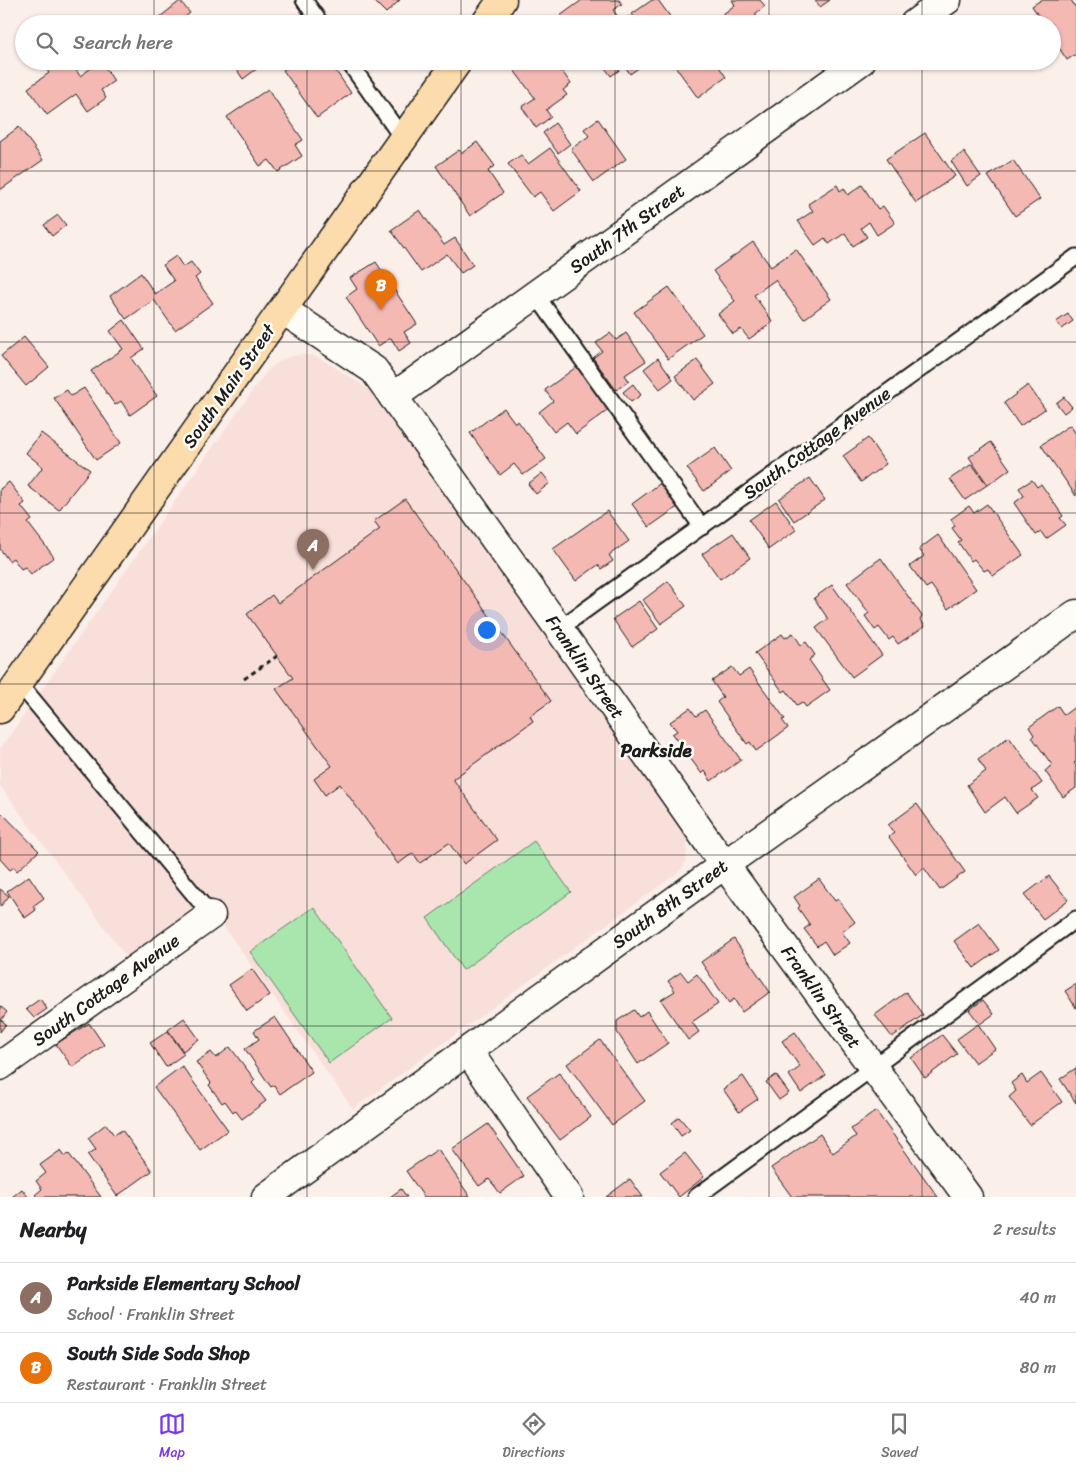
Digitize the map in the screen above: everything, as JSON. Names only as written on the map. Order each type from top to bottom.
[{"type":"main road","points":[[491,15],[502,0]]},
{"type":"main road","name":"South Main Street","points":[[0,710],[452,70]]},
{"type":"street","points":[[926,15],[947,0]]},
{"type":"street","name":"South 7th Street","points":[[393,397],[848,70]]},
{"type":"street","name":"Franklin Street","points":[[283,310],[374,370],[725,865],[968,1197]]},
{"type":"street","name":"South 8th Street","points":[[266,1197],[1076,614]]},
{"type":"street","name":"South Cottage Avenue","points":[[0,1066],[211,915]]},
{"type":"street","points":[[468,1051],[569,1197]]},
{"type":"lane","points":[[304,0],[315,15]]},
{"type":"lane","points":[[354,70],[403,139]]},
{"type":"lane","name":"South Cottage Avenue","points":[[559,629],[1076,257]]},
{"type":"lane","points":[[536,295],[702,526]]},
{"type":"lane","points":[[18,683],[211,915]]},
{"type":"lane","points":[[696,1197],[1076,919]]},
{"type":"path","points":[[244,679],[277,656]]},
{"type":"shaded area","points":[[302,354],[317,357],[371,391],[681,821],[686,830],[688,840],[686,861],[676,874],[353,1109],[222,924],[177,930],[131,963],[0,786],[0,749],[266,372],[278,362],[288,357]]},
{"type":"green space","points":[[534,841],[571,892],[463,970],[427,918]]},
{"type":"green space","points":[[314,907],[392,1018],[329,1063],[250,952]]},
{"type":"building","points":[[373,0],[400,0],[386,13]]},
{"type":"building","points":[[582,0],[619,0],[622,4],[613,10],[617,15],[561,15]]},
{"type":"building","points":[[652,0],[658,0],[669,15],[633,15]]},
{"type":"building","points":[[732,0],[760,0],[765,6],[756,15],[722,15],[735,5]]},
{"type":"building","points":[[815,0],[830,0],[820,7]]},
{"type":"building","points":[[1041,0],[1071,0],[1076,8],[1076,54],[1067,60],[1061,51],[1061,15],[1038,15],[1032,6]]},
{"type":"building","points":[[180,1],[190,13],[187,15],[162,15]]},
{"type":"building","points":[[47,70],[76,70],[80,76],[88,70],[107,70],[114,81],[101,90],[106,98],[88,111],[76,94],[47,115],[28,88],[49,73]]},
{"type":"building","points":[[237,70],[255,70],[243,79]]},
{"type":"building","points":[[283,70],[335,70],[351,93],[317,118]]},
{"type":"building","points":[[514,70],[561,70],[571,84],[563,90],[567,95],[546,110],[551,117],[536,128],[522,107],[535,98]]},
{"type":"building","points":[[607,70],[619,70],[611,76]]},
{"type":"building","points":[[628,70],[636,70],[630,74]]},
{"type":"building","points":[[678,70],[721,70],[726,77],[698,98]]},
{"type":"building","points":[[268,89],[303,140],[295,145],[302,156],[278,172],[269,160],[260,166],[227,117]]},
{"type":"building","points":[[598,119],[626,159],[594,182],[571,149],[589,136],[584,129]]},
{"type":"building","points":[[555,123],[570,144],[558,153],[543,133]]},
{"type":"building","points":[[19,127],[43,160],[0,190],[0,141]]},
{"type":"building","points":[[925,133],[955,176],[916,203],[886,159]]},
{"type":"building","points":[[477,142],[495,166],[488,171],[503,193],[470,216],[436,166],[459,150],[462,153]]},
{"type":"building","points":[[550,148],[581,191],[554,211],[540,192],[533,197],[508,164],[521,155],[528,164]]},
{"type":"building","points":[[964,152],[981,176],[967,186],[951,161]]},
{"type":"building","points":[[1013,160],[1040,199],[1015,216],[988,176]]},
{"type":"building","points":[[837,185],[840,191],[844,188],[848,195],[862,185],[878,209],[883,206],[895,223],[877,235],[869,222],[861,228],[867,237],[853,246],[845,233],[829,244],[825,238],[815,245],[798,221],[813,211],[808,204]]},
{"type":"building","points":[[420,210],[444,245],[455,238],[473,265],[461,273],[447,254],[421,272],[391,230]]},
{"type":"building","points":[[58,215],[66,225],[52,236],[44,225]]},
{"type":"building","points":[[753,242],[771,267],[796,249],[831,299],[804,319],[775,280],[754,295],[773,322],[749,339],[741,329],[733,334],[718,314],[735,301],[713,271]]},
{"type":"building","points":[[176,256],[183,267],[191,262],[200,274],[195,278],[213,303],[175,330],[154,300],[126,319],[110,296],[141,273],[155,294],[174,281],[163,265]]},
{"type":"building","points":[[376,262],[417,324],[404,332],[411,343],[399,351],[391,338],[378,346],[346,297],[357,289],[350,278]]},
{"type":"building","points":[[669,287],[703,334],[668,359],[634,312]]},
{"type":"building","points":[[1068,314],[1073,321],[1062,329],[1056,322]]},
{"type":"building","points":[[124,320],[144,349],[131,358],[157,396],[130,415],[121,401],[115,405],[91,371],[123,349],[110,331]]},
{"type":"building","points":[[610,333],[616,340],[626,333],[646,361],[625,375],[629,381],[616,390],[593,358],[602,351],[596,343]]},
{"type":"building","points":[[24,337],[49,367],[26,386],[1,356]]},
{"type":"building","points":[[658,358],[673,379],[660,389],[644,369]]},
{"type":"building","points":[[697,360],[715,384],[693,400],[675,376]]},
{"type":"building","points":[[579,365],[611,408],[576,434],[567,422],[554,432],[539,412],[553,401],[545,390]]},
{"type":"building","points":[[633,384],[641,395],[631,402],[623,392]]},
{"type":"building","points":[[1028,385],[1045,409],[1020,426],[1004,403]]},
{"type":"building","points":[[84,388],[121,443],[96,460],[54,398],[67,390],[71,396]]},
{"type":"building","points":[[1064,397],[1072,407],[1064,413],[1056,403]]},
{"type":"building","points":[[504,408],[515,423],[518,421],[546,459],[523,475],[514,464],[500,475],[470,433]]},
{"type":"building","points":[[1070,425],[1076,434],[1076,496],[1041,445]]},
{"type":"building","points":[[41,433],[90,470],[59,510],[28,486],[43,467],[26,453]]},
{"type":"building","points":[[868,438],[886,464],[861,482],[843,456]]},
{"type":"building","points":[[991,442],[1010,469],[988,485],[969,457]]},
{"type":"building","points":[[715,448],[731,471],[704,491],[687,468]]},
{"type":"building","points":[[972,464],[987,485],[965,500],[950,479]]},
{"type":"building","points":[[542,473],[550,483],[536,494],[528,484]]},
{"type":"building","points":[[810,478],[825,500],[794,521],[779,499]]},
{"type":"building","points":[[1032,480],[1037,487],[1041,484],[1063,516],[1060,518],[1066,525],[1046,539],[1041,532],[1036,535],[1014,503],[1024,496],[1019,488]]},
{"type":"building","points":[[9,482],[25,503],[21,506],[32,520],[28,523],[54,557],[31,574],[25,567],[21,569],[13,558],[9,561],[0,549],[0,489]]},
{"type":"building","points":[[662,482],[679,506],[649,527],[632,504]]},
{"type":"building","points":[[405,499],[551,701],[530,716],[533,721],[453,779],[497,840],[464,864],[449,843],[420,863],[413,853],[398,864],[340,784],[325,795],[314,779],[332,766],[276,689],[293,678],[247,614],[272,595],[278,603],[380,529],[374,521]]},
{"type":"building","points":[[776,501],[796,530],[769,549],[749,520]]},
{"type":"building","points":[[987,504],[1023,555],[993,576],[988,569],[984,571],[974,559],[971,561],[958,542],[961,540],[952,528],[955,526],[951,519],[969,506],[974,513]]},
{"type":"building","points":[[607,511],[629,541],[609,555],[613,561],[601,569],[598,565],[576,581],[553,549]]},
{"type":"building","points":[[733,533],[750,558],[720,579],[702,554]]},
{"type":"building","points":[[938,535],[976,589],[948,609],[931,585],[926,588],[910,566],[924,556],[919,549]]},
{"type":"building","points":[[881,558],[922,616],[920,619],[925,626],[898,644],[893,637],[889,640],[879,627],[875,630],[865,616],[869,613],[847,583]]},
{"type":"building","points":[[668,581],[686,606],[661,624],[643,600]]},
{"type":"building","points":[[832,585],[882,655],[852,677],[816,628],[828,619],[814,598]]},
{"type":"building","points":[[639,601],[658,629],[632,647],[613,619]]},
{"type":"building","points":[[793,633],[801,645],[806,642],[815,655],[809,660],[830,690],[806,707],[802,702],[797,705],[786,690],[783,692],[755,653],[782,634],[785,638]]},
{"type":"building","points":[[732,667],[739,676],[749,669],[785,719],[782,720],[788,728],[756,751],[750,742],[747,744],[717,702],[723,697],[712,681]]},
{"type":"building","points":[[1058,706],[1064,715],[1076,706],[1076,762],[1074,763],[1076,766],[1076,788],[1063,797],[1045,771],[1052,765],[1032,737],[1034,735],[1029,727]]},
{"type":"building","points":[[690,708],[696,716],[705,710],[741,760],[711,781],[705,771],[702,774],[672,734],[677,731],[670,722]]},
{"type":"building","points":[[1009,737],[1042,783],[1032,790],[1038,798],[1016,813],[1005,797],[985,812],[967,785],[986,771],[978,759]]},
{"type":"building","points":[[917,804],[965,872],[940,890],[924,868],[916,875],[889,837],[894,833],[888,825]]},
{"type":"building","points":[[2,813],[39,851],[17,871],[14,867],[10,870],[0,859],[0,815]]},
{"type":"building","points":[[29,876],[44,898],[33,906],[36,910],[25,918],[7,891]]},
{"type":"building","points":[[1049,876],[1068,900],[1043,919],[1024,895]]},
{"type":"building","points":[[819,879],[835,901],[838,899],[855,922],[842,932],[850,943],[833,955],[824,941],[817,946],[804,929],[810,925],[798,908],[800,906],[794,897]]},
{"type":"building","points":[[0,889],[9,896],[0,907]]},
{"type":"building","points":[[979,923],[999,950],[974,968],[954,941]]},
{"type":"building","points":[[734,939],[770,992],[742,1012],[734,999],[729,1003],[701,962]]},
{"type":"building","points":[[252,969],[270,995],[247,1011],[229,985]]},
{"type":"building","points":[[681,972],[688,981],[697,974],[718,1004],[692,1022],[699,1032],[688,1040],[661,1000],[675,991],[668,981]]},
{"type":"building","points":[[1076,984],[1076,1008],[1065,991]]},
{"type":"building","points":[[906,992],[923,1015],[892,1037],[875,1015]]},
{"type":"building","points":[[40,999],[47,1009],[34,1018],[26,1009]]},
{"type":"building","points":[[983,1000],[994,1014],[980,1024],[969,1010]]},
{"type":"building","points":[[0,1006],[7,1012],[1,1020],[6,1024],[0,1032]]},
{"type":"building","points":[[634,1010],[639,1017],[647,1011],[668,1043],[638,1064],[617,1032],[617,1021]]},
{"type":"building","points":[[275,1017],[312,1072],[280,1094],[274,1085],[271,1087],[245,1049],[259,1039],[254,1031]]},
{"type":"building","points":[[184,1018],[199,1039],[183,1051],[168,1030]]},
{"type":"building","points":[[89,1023],[104,1045],[72,1067],[56,1044]]},
{"type":"building","points":[[978,1024],[995,1049],[975,1063],[957,1039]]},
{"type":"building","points":[[168,1031],[184,1054],[166,1067],[150,1043]]},
{"type":"building","points":[[795,1032],[826,1075],[801,1093],[789,1075],[800,1067],[782,1041]]},
{"type":"building","points":[[942,1035],[957,1054],[925,1078],[911,1058]]},
{"type":"building","points":[[600,1040],[645,1101],[612,1125],[567,1064]]},
{"type":"building","points":[[230,1047],[255,1080],[252,1083],[266,1101],[242,1119],[235,1110],[233,1112],[225,1101],[222,1103],[196,1062],[211,1052],[216,1058]]},
{"type":"building","points":[[182,1066],[228,1130],[200,1150],[154,1087]]},
{"type":"building","points":[[1076,1068],[1076,1103],[1060,1079]]},
{"type":"building","points":[[559,1073],[591,1117],[560,1140],[527,1096]]},
{"type":"building","points":[[1041,1073],[1062,1102],[1030,1125],[1009,1097],[1016,1091],[1011,1083],[1022,1075],[1027,1083]]},
{"type":"building","points":[[776,1075],[789,1093],[779,1100],[766,1082]]},
{"type":"building","points":[[743,1076],[758,1099],[739,1112],[723,1089]]},
{"type":"building","points":[[876,1111],[938,1197],[792,1197],[771,1168],[820,1134],[833,1153],[856,1136],[851,1129]]},
{"type":"building","points":[[679,1117],[690,1130],[681,1136],[672,1123]]},
{"type":"building","points":[[106,1124],[114,1135],[122,1130],[152,1171],[117,1196],[88,1155],[96,1149],[88,1138]]},
{"type":"building","points":[[488,1124],[524,1176],[500,1193],[489,1179],[479,1186],[452,1149]]},
{"type":"building","points":[[438,1149],[470,1197],[424,1197],[406,1171]]},
{"type":"building","points":[[61,1150],[65,1156],[69,1154],[101,1197],[37,1197],[35,1195],[42,1189],[36,1181],[46,1173],[40,1165]]},
{"type":"building","points":[[685,1153],[704,1177],[679,1197],[660,1172]]},
{"type":"building","points":[[630,1179],[643,1197],[606,1197]]},
{"type":"building","points":[[22,1189],[28,1197],[12,1197]]},
{"type":"building","points":[[401,1189],[407,1197],[390,1197]]},
{"type":"place","name":"South Side Soda Shop","points":[[381,310]]},
{"type":"place","name":"Parkside Elementary School","points":[[313,570]]},
{"type":"district","name":"Parkside","points":[[656,750]]}]
